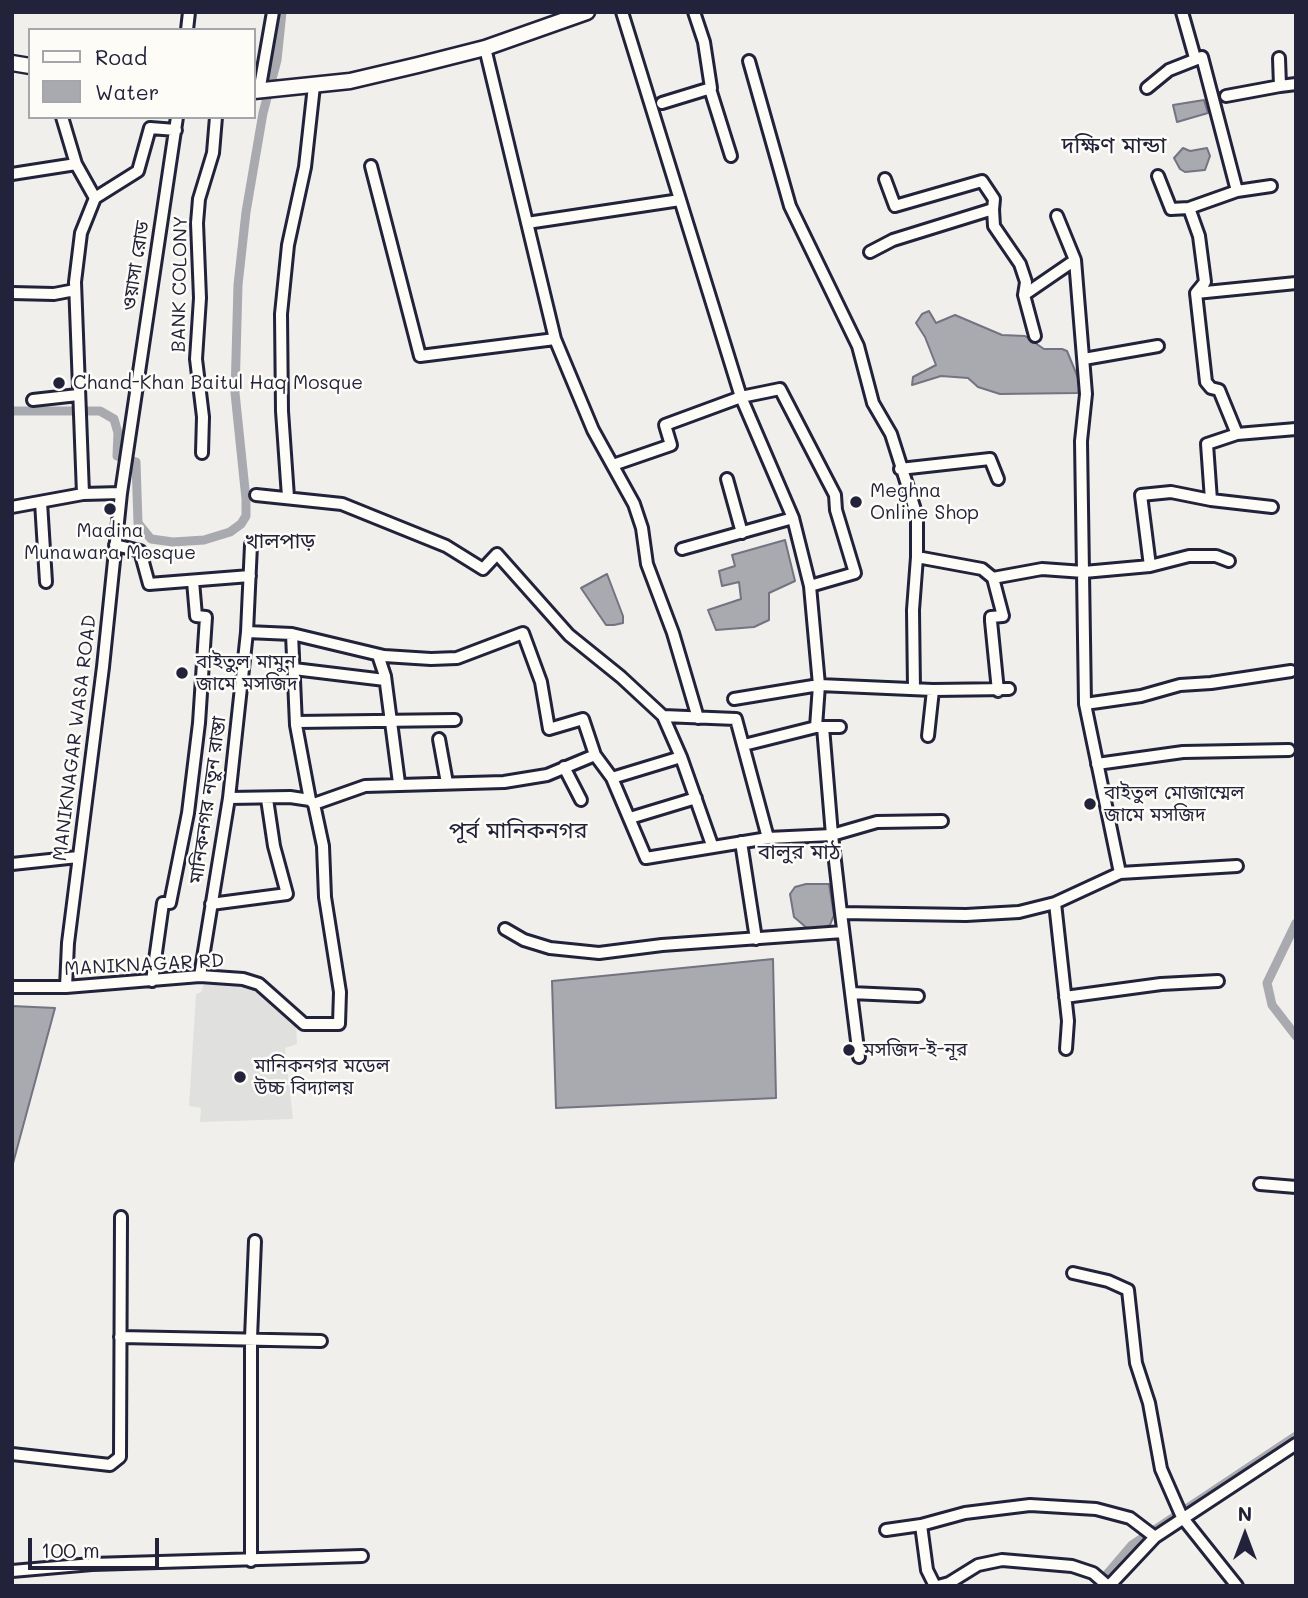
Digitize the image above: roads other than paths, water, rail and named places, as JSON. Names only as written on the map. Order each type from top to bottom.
[{"type":"street","points":[[272,12],[263,91],[351,81],[485,48],[587,12]]},
{"type":"street","points":[[622,12],[741,397],[793,518],[810,586],[819,685],[819,727],[859,1057]]},
{"type":"street","points":[[694,12],[704,42],[710,89],[731,156]]},
{"type":"street","points":[[1182,12],[1195,58]]},
{"type":"street","points":[[485,48],[555,339],[593,430],[634,503],[642,527],[647,564],[673,633],[698,718]]},
{"type":"street","points":[[1147,89],[1169,69],[1202,57],[1237,191]]},
{"type":"street","points":[[1279,58],[1280,86]]},
{"type":"street","points":[[749,61],[790,206],[840,314],[858,346],[873,403],[891,434],[917,516],[913,610],[914,689]]},
{"type":"street","points":[[1226,96],[1296,84]]},
{"type":"street","points":[[288,497],[282,411],[281,314],[288,244],[305,167],[314,86]]},
{"type":"street","points":[[662,103],[710,89]]},
{"type":"street","points":[[63,119],[76,164],[95,198]]},
{"type":"street","name":"ওয়াসা রোড","points":[[121,493],[177,119]]},
{"type":"street","name":"BANK COLONY","points":[[202,453],[202,417],[196,359],[200,299],[197,223],[200,199],[213,153],[216,119]]},
{"type":"street","points":[[83,494],[75,290],[81,233],[95,198],[138,172],[150,128],[176,130]]},
{"type":"street","points":[[12,174],[76,164]]},
{"type":"street","points":[[371,166],[421,356],[555,339]]},
{"type":"street","points":[[1158,176],[1171,209],[1189,208],[1237,191],[1271,186]]},
{"type":"street","points":[[885,178],[895,206],[982,181],[994,199],[994,226],[1020,264],[1026,282],[1024,295],[1035,337]]},
{"type":"street","points":[[527,223],[680,200]]},
{"type":"street","points":[[1189,208],[1199,236],[1205,282],[1196,293],[1206,382],[1211,388],[1219,390],[1237,434]]},
{"type":"street","points":[[870,252],[893,240],[993,210]]},
{"type":"street","points":[[1057,216],[1075,260],[1084,359],[1086,394],[1082,441],[1085,704],[1120,873]]},
{"type":"street","points":[[1024,295],[1075,260]]},
{"type":"street","points":[[1196,293],[1296,283]]},
{"type":"street","points":[[12,293],[54,294],[75,290]]},
{"type":"street","points":[[1084,359],[1158,346]]},
{"type":"street","points":[[613,465],[671,445],[665,425],[741,397],[780,389],[785,393],[815,461],[835,495],[836,510],[855,573],[810,586]]},
{"type":"street","points":[[33,400],[78,397]]},
{"type":"street","points":[[1211,500],[1207,444],[1237,434],[1296,429]]},
{"type":"street","points":[[900,469],[990,459],[998,479]]},
{"type":"street","points":[[727,479],[742,533]]},
{"type":"street","points":[[1150,566],[1141,495],[1171,492],[1272,507]]},
{"type":"street","points":[[12,507],[83,494],[121,493]]},
{"type":"street","name":"MANIKNAGAR WASA ROAD","points":[[66,987],[78,857],[103,667],[121,493]]},
{"type":"street","points":[[256,495],[342,504],[446,546],[483,569],[497,554],[569,635],[621,677],[663,716],[681,757],[712,845]]},
{"type":"street","points":[[41,502],[46,582]]},
{"type":"street","points":[[682,549],[793,518]]},
{"type":"street","points":[[115,545],[140,551],[146,581],[149,584],[250,576]]},
{"type":"street","name":"মানিকনগর নতুন রাস্তা","points":[[200,976],[229,798],[247,632],[251,545]]},
{"type":"street","points":[[993,578],[1042,569],[1084,572],[1150,566],[1189,556],[1216,556],[1228,561]]},
{"type":"street","points":[[734,699],[819,685],[1003,690],[991,618],[1003,616],[993,578],[982,569],[917,557]]},
{"type":"street","points":[[152,981],[163,903],[170,903],[188,813],[199,723],[206,617],[196,617],[193,581]]},
{"type":"street","points":[[247,632],[292,634],[378,654],[457,657],[523,633],[541,682],[549,729],[583,719],[595,755],[612,778],[646,858],[712,845],[768,838],[832,835],[877,822],[942,821]]},
{"type":"street","points":[[292,634],[296,722],[312,802]]},
{"type":"street","points":[[378,654],[385,680],[399,783]]},
{"type":"street","points":[[294,669],[385,680]]},
{"type":"street","points":[[1085,704],[1141,696],[1180,685],[1291,671]]},
{"type":"street","points":[[928,736],[933,690]]},
{"type":"street","points":[[663,716],[736,719],[768,838]]},
{"type":"street","points":[[296,722],[455,720]]},
{"type":"street","points":[[744,745],[819,727],[840,727]]},
{"type":"street","points":[[439,739],[447,783]]},
{"type":"street","points":[[1097,764],[1183,752],[1289,750]]},
{"type":"street","points":[[229,798],[312,802],[365,786],[504,782],[547,775],[595,755]]},
{"type":"street","points":[[612,778],[681,757]]},
{"type":"street","points":[[564,767],[582,800]]},
{"type":"street","points":[[630,818],[696,798]]},
{"type":"street","points":[[211,904],[286,894],[274,846],[267,799]]},
{"type":"street","name":"MANIKNAGAR RD","points":[[12,988],[66,987],[200,976],[243,979],[259,984],[304,1024],[339,1024],[341,1021],[336,959],[325,897],[323,846],[312,802]]},
{"type":"street","points":[[741,842],[756,939]]},
{"type":"street","points":[[12,864],[78,857]]},
{"type":"street","points":[[841,913],[966,915],[1019,912],[1055,903],[1120,873],[1237,866]]},
{"type":"street","points":[[1055,903],[1065,997],[1066,1049]]},
{"type":"street","points":[[505,929],[524,940],[572,953],[843,932]]},
{"type":"street","points":[[1065,997],[1161,984],[1218,981]]},
{"type":"street","points":[[850,993],[918,996]]},
{"type":"street","points":[[1260,1184],[1296,1187]]},
{"type":"street","points":[[12,1454],[110,1465],[120,1457],[121,1217]]},
{"type":"street","points":[[251,1561],[251,1338],[255,1241]]},
{"type":"street","points":[[1073,1273],[1108,1280],[1128,1290],[1136,1363],[1149,1403],[1161,1469],[1180,1512],[1237,1586]]},
{"type":"street","points":[[120,1337],[321,1341]]},
{"type":"street","points":[[921,1525],[927,1570],[936,1586],[949,1583],[978,1565],[1002,1560],[1072,1566],[1106,1583],[1151,1533],[1180,1512],[1296,1444]]},
{"type":"street","points":[[886,1530],[921,1525],[965,1513],[1030,1505],[1096,1509],[1130,1518],[1151,1533]]},
{"type":"street","points":[[12,1571],[92,1564],[362,1556]]},
{"type":"water","points":[[1204,100],[1208,113],[1177,122],[1173,105]]},
{"type":"water","points":[[1183,148],[1190,151],[1207,148],[1210,156],[1205,170],[1185,172],[1180,169],[1174,158]]},
{"type":"water","points":[[929,311],[936,323],[955,315],[1002,335],[1025,336],[1044,349],[1067,351],[1083,390],[1077,393],[1000,394],[978,387],[968,378],[941,376],[912,385],[913,377],[936,365],[925,337],[916,323],[922,314]]},
{"type":"water","points":[[785,540],[795,581],[769,593],[769,620],[754,627],[716,630],[708,610],[741,599],[739,582],[722,586],[719,571],[735,566],[732,555]]},
{"type":"water","points":[[607,574],[623,616],[623,623],[606,625],[581,588]]},
{"type":"water","points":[[829,884],[834,915],[830,925],[822,929],[808,929],[794,917],[790,894],[795,887]]},
{"type":"water","points":[[773,959],[776,1098],[556,1108],[552,981]]},
{"type":"water","points":[[12,1006],[55,1008],[12,1167]]},
{"type":"waterway","points":[[12,411],[100,411],[114,419],[118,433],[117,456],[136,462],[138,523],[151,539],[173,542],[204,540],[230,532],[241,524],[246,516],[246,499],[235,393],[238,285],[246,212],[263,113],[277,60],[282,12]]},
{"type":"waterway","points":[[1296,923],[1267,983],[1272,1005],[1296,1036]]},
{"type":"waterway","points":[[1097,1586],[1132,1545],[1296,1436]]},
{"type":"place","name":"Chand-Khan Baitul Haq Mosque","points":[[59,383]]},
{"type":"place","name":"Meghna Online Shop","points":[[856,502]]},
{"type":"place","name":"Madina Munawara Mosque","points":[[110,509]]},
{"type":"place","name":"বাইতুল মামুন জামে মসজিদ","points":[[182,673]]},
{"type":"place","name":"বাইতুল মোজাম্মেল জামে মসজিদ","points":[[1090,804]]},
{"type":"place","name":"মসজিদ-ই-নূর","points":[[849,1050]]},
{"type":"place","name":"মানিকনগর মডেল উচ্চ বিদ্যালয়","points":[[240,1077]]},
{"type":"district","name":"দক্ষিণ মান্ডা","points":[[1114,146]]},
{"type":"district","name":"খালপাড়","points":[[280,542]]},
{"type":"district","name":"পূর্ব মানিকনগর","points":[[518,831]]},
{"type":"district","name":"বালুর মাঠ","points":[[799,853]]}]
